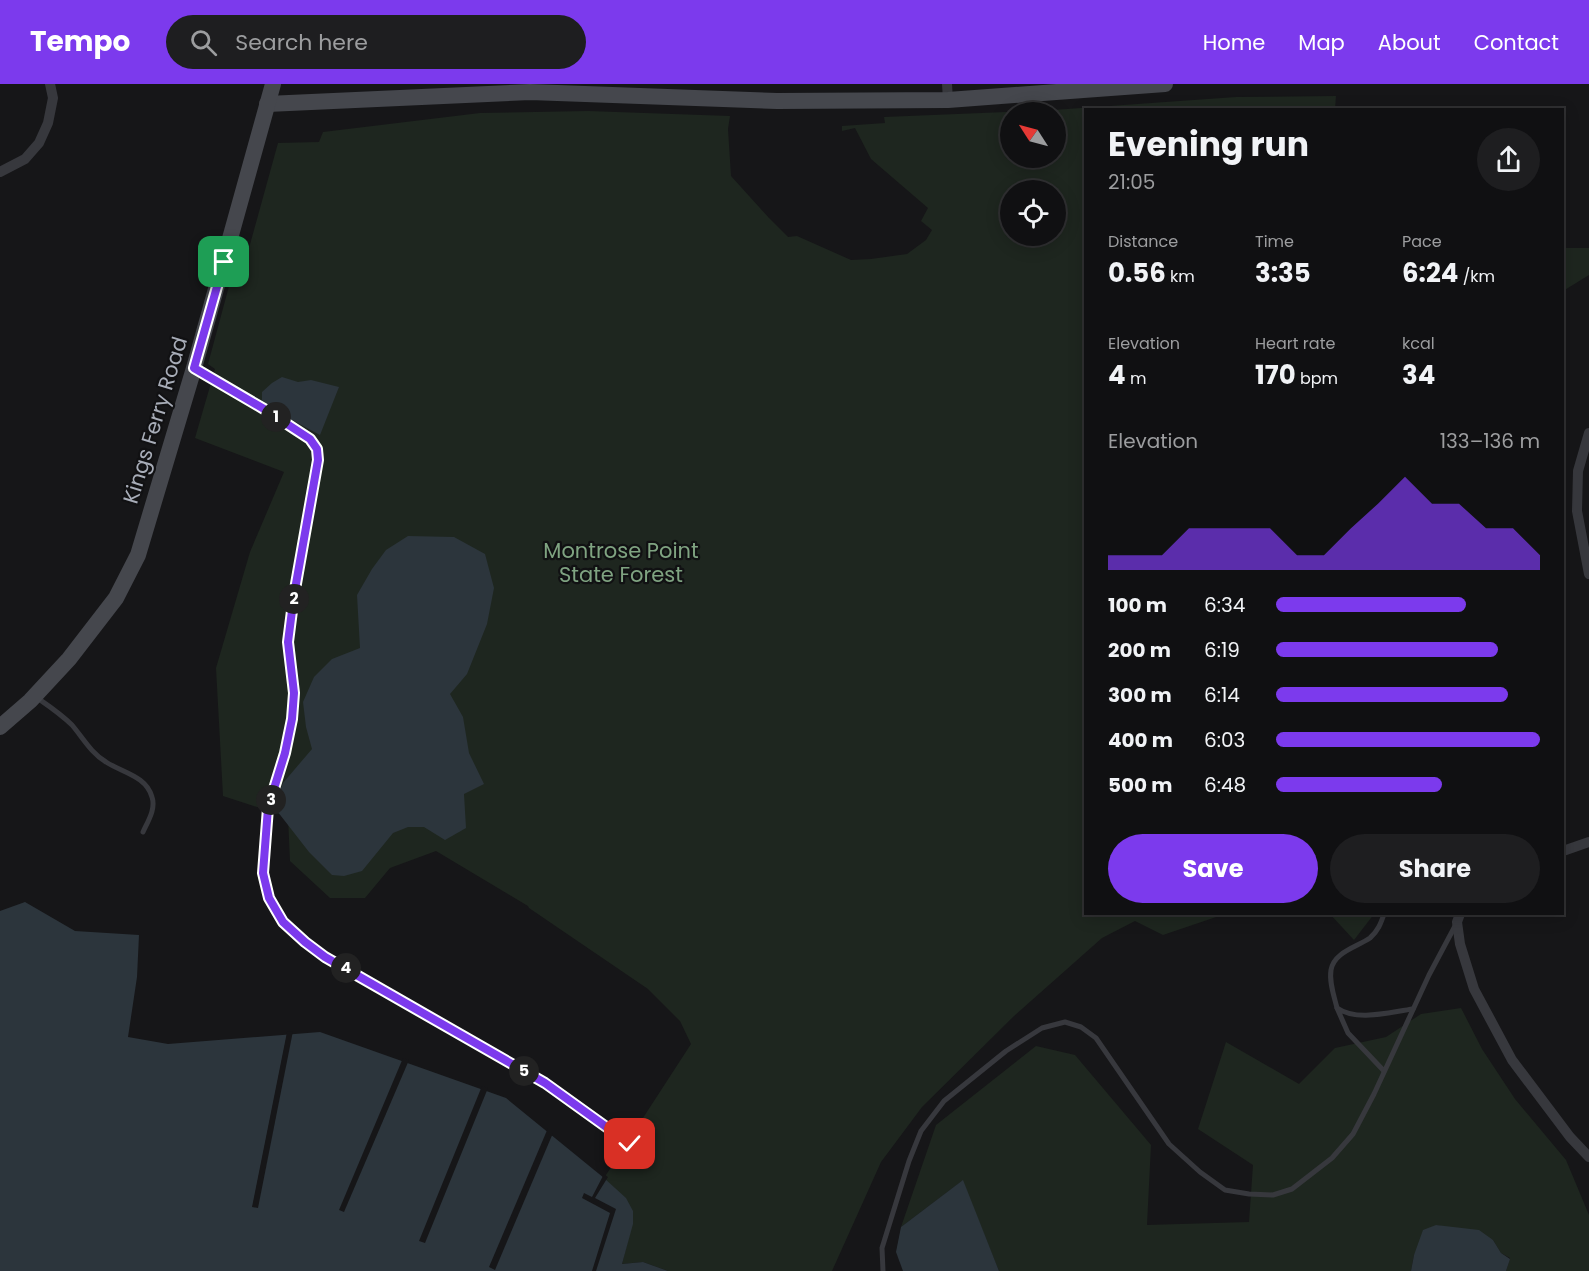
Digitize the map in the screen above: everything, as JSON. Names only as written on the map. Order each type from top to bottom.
[{"type":"street","points":[[0,172],[25,159],[39,143],[48,123],[53,98],[50,84]]},
{"type":"street","name":"Kings Ferry Road","points":[[0,727],[69,660],[116,598],[138,555],[194,368],[273,84]]},
{"type":"street","points":[[267,104],[530,92],[777,101],[1165,84]]},
{"type":"street","points":[[194,368],[283,421],[310,439],[317,449],[318,460],[288,642],[294,693],[292,719],[285,753],[268,808],[263,873],[269,898],[283,922],[325,957],[545,1083],[630,1144]]},
{"type":"street","points":[[1589,433],[1578,471],[1577,511],[1589,574]]},
{"type":"street","points":[[1564,851],[1589,842]]},
{"type":"street","points":[[1459,918],[1460,944],[1473,989],[1512,1060],[1570,1137],[1589,1157]]},
{"type":"lane","points":[[34,696],[59,713],[87,746],[104,760],[121,771],[137,777],[146,785],[153,797],[153,808],[143,832]]},
{"type":"lane","points":[[1384,915],[1379,928],[1371,937],[1339,956],[1331,969],[1337,1008],[1348,1033],[1384,1071]]},
{"type":"lane","points":[[883,1271],[882,1248],[909,1161],[921,1131],[944,1101],[1006,1051],[1042,1028],[1065,1022],[1081,1027],[1096,1038],[1169,1144],[1200,1172],[1225,1190],[1273,1195],[1292,1189],[1332,1158],[1353,1134],[1429,975],[1459,918]]},
{"type":"lane","points":[[1337,1008],[1344,1013],[1357,1015],[1413,1009]]},
{"type":"green space","name":"Montrose Point State Forest","points":[[1336,96],[1335,108],[1084,108],[1084,915],[1222,915],[1163,935],[1135,921],[1102,938],[1014,1016],[922,1107],[881,1162],[832,1271],[668,1271],[643,1262],[622,1264],[632,1224],[604,1178],[691,1044],[680,1021],[648,989],[528,906],[436,851],[390,868],[365,898],[330,898],[290,861],[288,817],[223,796],[216,668],[250,552],[284,472],[195,438],[215,369],[208,364],[232,275],[241,277],[278,143],[319,142],[323,132],[480,113],[588,111],[730,116],[728,129],[731,176],[788,237],[797,236],[851,260],[907,254],[926,240],[932,230],[921,221],[928,208],[871,159],[855,128],[842,131],[842,126],[885,123],[884,117],[1000,112],[1000,168],[1066,168],[1066,109],[1236,97]]},
{"type":"green space","points":[[1564,248],[1589,248],[1589,275],[1564,290]]},
{"type":"green space","points":[[1331,915],[1373,915],[1354,940]]},
{"type":"green space","points":[[1461,1008],[1482,1049],[1515,1099],[1566,1160],[1589,1215],[1589,1271],[1506,1271],[1510,1258],[1501,1253],[1493,1240],[1436,1225],[1414,1255],[1411,1271],[999,1271],[962,1181],[901,1227],[936,1125],[1036,1046],[1075,1055],[1151,1145],[1147,1225],[1249,1222],[1253,1165],[1198,1129],[1226,1042],[1299,1084],[1335,1048],[1386,1037],[1421,1014]]},
{"type":"shaded area","points":[[282,377],[298,382],[311,380],[339,387],[320,435],[262,404],[262,392]]},
{"type":"shaded area","points":[[408,536],[454,537],[485,554],[494,588],[487,624],[467,674],[450,694],[463,717],[469,753],[484,784],[464,794],[466,828],[445,840],[424,827],[408,827],[393,833],[362,871],[344,876],[332,875],[309,852],[274,807],[283,783],[312,749],[303,702],[314,677],[332,659],[360,648],[357,595],[386,550]]},
{"type":"shaded area","points":[[25,902],[75,931],[139,935],[137,977],[128,1037],[168,1044],[320,1032],[506,1098],[626,1198],[633,1211],[633,1224],[622,1264],[643,1262],[668,1271],[0,1271],[0,911]]},
{"type":"shaded area","points":[[963,1180],[999,1271],[903,1271],[896,1252],[901,1227]]},
{"type":"shaded area","points":[[1436,1225],[1479,1230],[1493,1240],[1501,1253],[1510,1259],[1506,1271],[1411,1271],[1423,1230]]},
{"type":"pier","points":[[293,1031],[258,1208],[252,1207],[287,1032]]},
{"type":"pier","points":[[403,1058],[409,1060],[344,1212],[339,1210]]},
{"type":"pier","points":[[482,1086],[488,1088],[425,1243],[419,1241]]},
{"type":"pier","points":[[548,1128],[553,1133],[495,1270],[489,1267]]},
{"type":"pier","points":[[604,1174],[608,1177],[595,1198],[616,1209],[596,1271],[592,1271],[610,1213],[582,1198],[584,1193],[592,1197]]},
{"type":"route","points":[[224,262],[194,368],[310,439],[317,449],[318,460],[288,642],[294,693],[292,719],[285,753],[268,808],[263,873],[269,898],[283,922],[325,957],[545,1083],[630,1144]]}]
